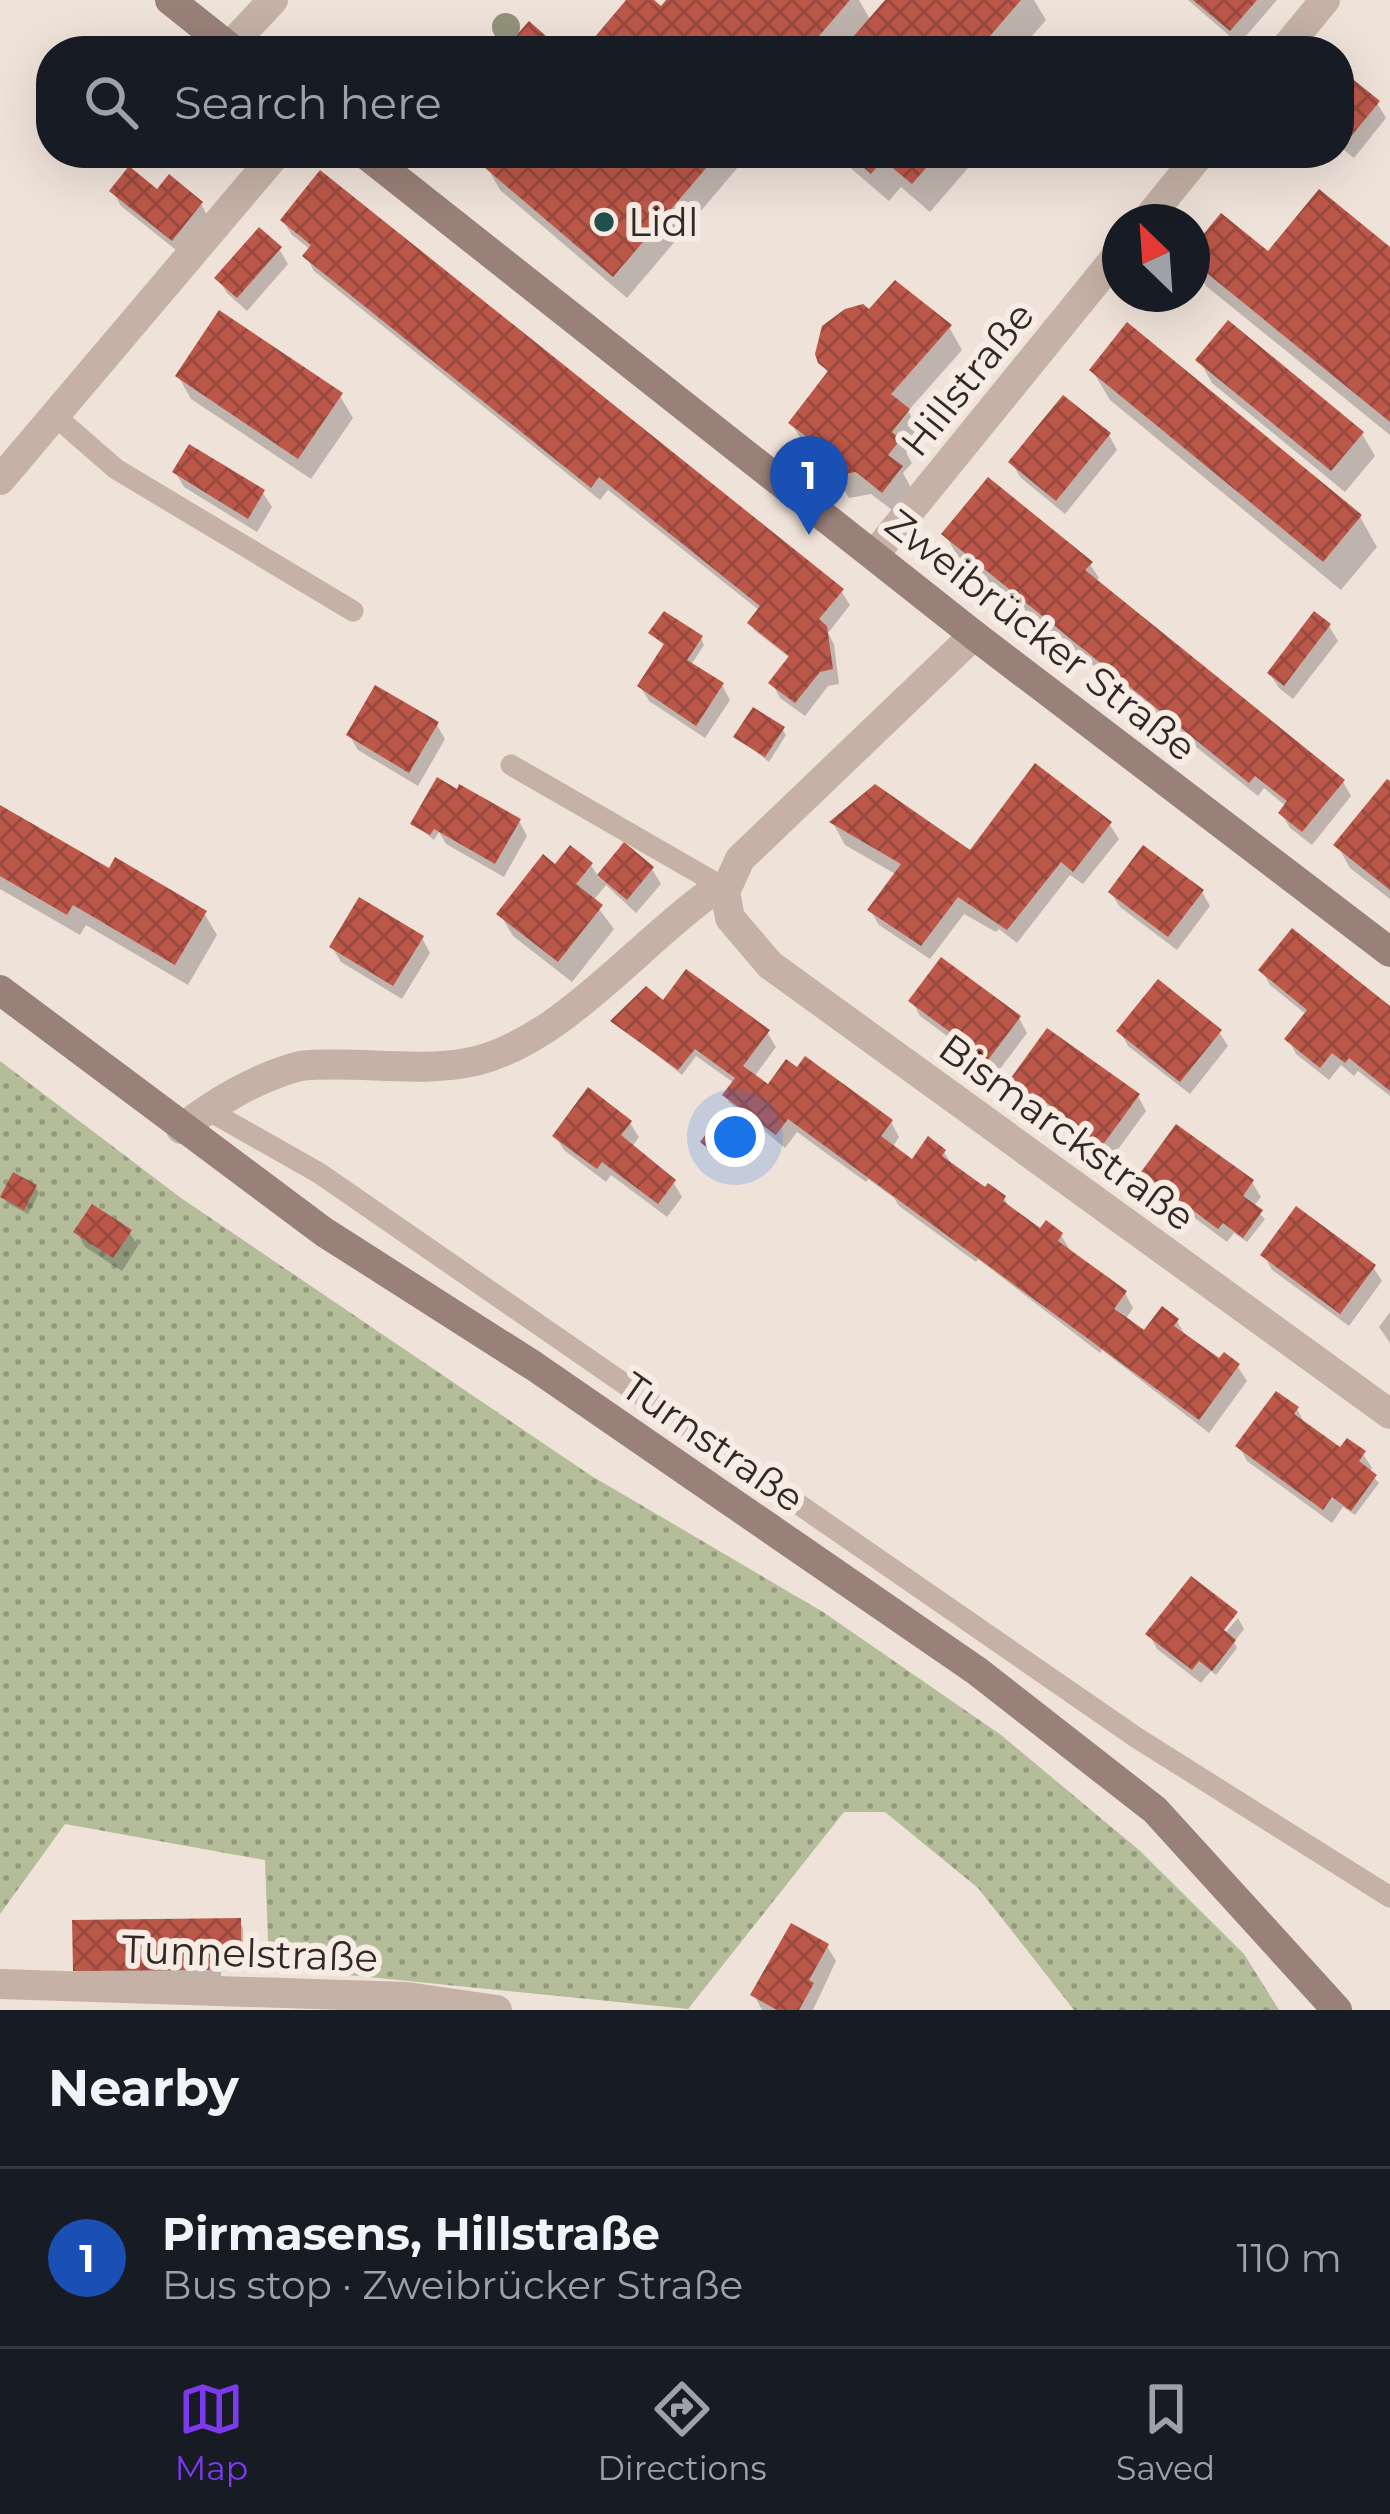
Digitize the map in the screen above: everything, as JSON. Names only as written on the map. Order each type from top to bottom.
[{"type":"street","points":[[170,0],[215,36]]},
{"type":"street","points":[[242,36],[274,0]]},
{"type":"street","points":[[1295,36],[1325,0]]},
{"type":"street","points":[[0,480],[264,168]]},
{"type":"street","name":"Zweibrücker Straße","points":[[383,168],[974,635],[1390,952]]},
{"type":"street","points":[[1159,204],[1189,168]]},
{"type":"street","name":"Hillstraße","points":[[874,555],[1102,274]]},
{"type":"street","points":[[181,1129],[206,1109],[280,1071],[300,1066],[447,1065],[498,1053],[549,1025],[707,895],[725,892],[740,860],[974,635]]},
{"type":"street","name":"Bismarckstraße","points":[[725,892],[730,917],[770,965],[1390,1414]]},
{"type":"street","name":"Turnstraße","points":[[0,990],[324,1232],[534,1366],[977,1671],[1155,1810],[1337,2010]]},
{"type":"street","name":"Tunnelstraße","points":[[0,1984],[385,1996],[497,2010]]},
{"type":"lane","points":[[54,415],[116,469],[353,611]]},
{"type":"lane","points":[[512,765],[656,845],[725,892]]},
{"type":"lane","points":[[206,1109],[319,1172],[1156,1752],[1390,1897]]},
{"type":"green space","points":[[0,1061],[181,1198],[590,1475],[823,1612],[1001,1735],[1139,1850],[1244,1954],[1279,2010],[1074,2010],[978,1888],[885,1812],[844,1812],[688,2009],[269,1967],[265,1860],[65,1824],[0,1914]]},
{"type":"building","points":[[626,0],[654,0],[661,6],[666,0],[850,0],[819,36],[596,36]]},
{"type":"building","points":[[885,0],[1021,0],[990,36],[854,36]]},
{"type":"building","points":[[1193,0],[1257,0],[1230,31]]},
{"type":"building","points":[[529,21],[546,36],[516,36]]},
{"type":"building","points":[[1354,80],[1380,101],[1354,133]]},
{"type":"building","points":[[131,168],[157,189],[169,174],[203,202],[172,241],[109,191]]},
{"type":"building","name":"Lidl","points":[[485,168],[706,168],[613,277]]},
{"type":"building","points":[[893,168],[926,168],[912,184]]},
{"type":"building","points":[[320,170],[844,589],[819,619],[827,626],[833,669],[820,672],[795,703],[768,683],[789,656],[747,623],[760,606],[599,477],[591,488],[302,256],[311,245],[280,220]]},
{"type":"building","points":[[1319,189],[1390,247],[1390,422],[1210,276],[1210,226],[1221,213],[1268,251]]},
{"type":"building","points":[[259,227],[282,247],[237,298],[214,278]]},
{"type":"building","points":[[895,280],[952,325],[891,394],[910,409],[892,432],[901,439],[888,455],[903,466],[882,493],[856,472],[833,476],[825,462],[826,451],[788,423],[828,371],[815,354],[822,326],[845,309],[863,304],[869,309]]},
{"type":"building","points":[[219,310],[343,393],[298,459],[175,376]]},
{"type":"building","points":[[1228,320],[1364,432],[1331,471],[1195,360]]},
{"type":"building","points":[[1127,322],[1362,515],[1323,562],[1089,370]]},
{"type":"building","points":[[1063,395],[1111,433],[1056,501],[1008,462]]},
{"type":"building","points":[[189,444],[265,490],[248,519],[172,472]]},
{"type":"building","points":[[988,477],[1093,562],[1085,570],[1345,780],[1302,832],[1278,813],[1287,801],[1255,776],[1249,783],[941,534]]},
{"type":"building","points":[[664,611],[703,636],[687,660],[724,683],[696,726],[637,686],[664,644],[648,633]]},
{"type":"building","points":[[1314,611],[1331,624],[1284,686],[1267,673]]},
{"type":"building","points":[[375,685],[439,722],[409,773],[346,735]]},
{"type":"building","points":[[753,707],[785,727],[765,757],[733,737]]},
{"type":"building","points":[[1035,763],[1112,822],[1073,872],[1061,862],[1007,930],[958,897],[921,946],[867,910],[901,864],[829,822],[875,784],[970,850]]},
{"type":"building","points":[[437,777],[521,819],[495,864],[434,829],[430,835],[410,824]]},
{"type":"building","points":[[1390,781],[1390,890],[1333,845]]},
{"type":"building","points":[[0,805],[109,868],[115,857],[207,911],[175,965],[73,905],[67,915],[0,876]]},
{"type":"building","points":[[624,842],[654,867],[627,900],[597,875]]},
{"type":"building","points":[[570,845],[593,863],[576,884],[603,905],[558,962],[496,914],[543,854],[555,864]]},
{"type":"building","points":[[1143,845],[1204,890],[1168,937],[1108,892]]},
{"type":"building","points":[[359,897],[424,936],[393,986],[329,947]]},
{"type":"building","points":[[1292,928],[1390,1006],[1390,1091],[1349,1058],[1345,1063],[1332,1053],[1320,1068],[1284,1039],[1307,1010],[1258,970]]},
{"type":"building","points":[[941,957],[1021,1016],[988,1060],[908,1001]]},
{"type":"building","points":[[686,969],[770,1030],[743,1066],[768,1084],[786,1059],[797,1067],[805,1056],[893,1120],[881,1136],[912,1159],[928,1136],[946,1150],[942,1156],[1006,1196],[1003,1201],[1040,1228],[1046,1220],[1063,1233],[1058,1241],[1127,1291],[1114,1309],[1144,1330],[1162,1306],[1179,1319],[1174,1326],[1219,1358],[1224,1352],[1240,1364],[1199,1420],[788,1119],[776,1135],[722,1095],[735,1078],[695,1049],[678,1070],[610,1021],[646,986],[663,1000]]},
{"type":"building","points":[[1158,979],[1222,1030],[1180,1082],[1116,1031]]},
{"type":"building","points":[[1047,1028],[1140,1094],[1099,1150],[1078,1135],[1082,1129],[1032,1092],[1029,1097],[1008,1082]]},
{"type":"building","points":[[588,1087],[632,1121],[621,1135],[676,1180],[658,1204],[602,1162],[597,1169],[552,1136]]},
{"type":"building","points":[[1176,1124],[1254,1180],[1243,1196],[1263,1210],[1243,1238],[1223,1223],[1218,1229],[1141,1172]]},
{"type":"building","points":[[712,1126],[726,1135],[714,1153],[700,1142]]},
{"type":"building","points":[[13,1172],[37,1185],[24,1210],[0,1197]]},
{"type":"building","points":[[92,1204],[132,1230],[113,1258],[73,1232]]},
{"type":"building","points":[[1296,1206],[1376,1265],[1340,1314],[1260,1255]]},
{"type":"building","points":[[1276,1391],[1299,1407],[1294,1414],[1340,1447],[1347,1438],[1366,1451],[1359,1461],[1377,1475],[1351,1511],[1332,1497],[1323,1510],[1235,1446]]},
{"type":"building","points":[[1191,1576],[1238,1612],[1224,1630],[1236,1640],[1212,1671],[1199,1661],[1192,1670],[1145,1634]]},
{"type":"building","points":[[241,1918],[241,1952],[210,1952],[210,1970],[73,1971],[72,1920]]},
{"type":"building","points":[[791,1923],[829,1944],[799,2010],[777,2010],[750,1995]]},
{"type":"place","name":"Lidl","points":[[604,222]]},
{"type":"place","name":"Pirmasens, Hillstraße","points":[[809,535]]}]
